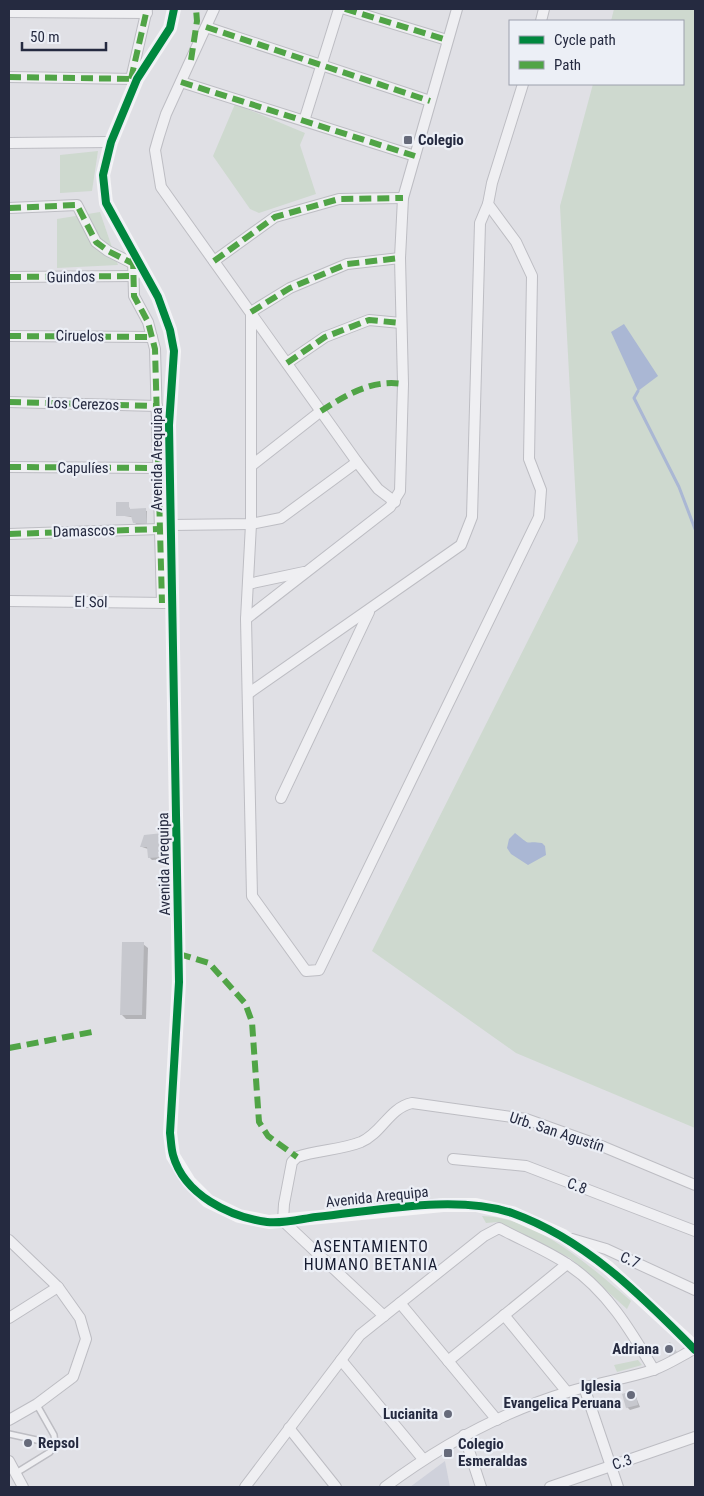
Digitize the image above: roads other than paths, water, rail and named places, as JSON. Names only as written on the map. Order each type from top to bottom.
[{"type":"street","name":"Avenida Arequipa","points":[[174,9],[170,28],[134,79],[111,142],[103,175],[106,203],[134,259],[158,297],[170,330],[174,350],[169,425],[166,527],[179,982],[170,1133],[173,1156],[189,1182],[208,1201],[239,1216],[269,1222],[443,1204],[476,1204],[512,1214],[564,1236],[607,1267],[695,1349]]},
{"type":"street","points":[[214,9],[166,114],[155,150],[161,187],[357,462],[378,489],[395,502]]},
{"type":"street","points":[[304,121],[339,9]]},
{"type":"street","points":[[345,9],[447,40]]},
{"type":"street","points":[[246,618],[395,502],[400,491],[403,384],[400,258],[403,198],[457,9]]},
{"type":"street","points":[[9,12],[147,11],[134,79],[9,77]]},
{"type":"street","points":[[206,28],[430,101]]},
{"type":"street","points":[[181,82],[415,156]]},
{"type":"street","points":[[249,694],[370,611],[461,545],[472,517],[480,223],[488,204],[492,183],[523,85]]},
{"type":"street","points":[[9,143],[111,142]]},
{"type":"street","points":[[214,261],[275,217],[339,199],[403,198]]},
{"type":"street","points":[[250,312],[251,524],[246,618],[252,896],[306,971],[319,970],[539,517],[541,490],[529,459],[532,276],[516,242],[488,204]]},
{"type":"street","points":[[9,208],[78,205],[96,242],[108,251],[134,259],[134,296],[148,322],[154,349],[158,468],[166,527]]},
{"type":"street","points":[[250,312],[290,288],[347,264],[400,258]]},
{"type":"street","name":"Guindos","points":[[9,277],[134,276]]},
{"type":"street","points":[[287,363],[325,337],[370,320],[401,323]]},
{"type":"street","name":"Ciruelos","points":[[9,336],[152,337]]},
{"type":"street","name":"Los Cerezos","points":[[9,402],[157,406]]},
{"type":"street","points":[[251,466],[321,411]]},
{"type":"street","name":"Damascos","points":[[9,534],[251,524],[281,518],[357,462]]},
{"type":"street","name":"Capulíes","points":[[9,467],[158,468]]},
{"type":"street","points":[[248,584],[308,571]]},
{"type":"street","name":"El Sol","points":[[9,601],[168,603]]},
{"type":"street","points":[[281,798],[370,611]]},
{"type":"street","name":"Urb. San Agustín","points":[[283,1221],[284,1204],[292,1162],[297,1157],[360,1142],[374,1134],[397,1108],[412,1102],[526,1119],[604,1147],[695,1184]]},
{"type":"street","name":"C.8","points":[[453,1159],[526,1166],[695,1231]]},
{"type":"street","points":[[283,1221],[384,1316]]},
{"type":"street","points":[[245,1487],[360,1335],[484,1236],[499,1228],[567,1264],[596,1290],[626,1324],[654,1370]]},
{"type":"street","name":"C.7","points":[[564,1236],[606,1249],[695,1290]]},
{"type":"street","points":[[9,1240],[58,1288],[80,1318],[86,1339],[73,1377],[36,1404],[9,1420]]},
{"type":"street","points":[[448,1361],[567,1264]]},
{"type":"street","points":[[9,1318],[58,1288]]},
{"type":"street","points":[[400,1303],[497,1420]]},
{"type":"street","points":[[504,1315],[567,1392]]},
{"type":"street","points":[[385,1487],[423,1458],[464,1435],[497,1420],[567,1392],[654,1370],[695,1349]]},
{"type":"street","points":[[341,1360],[423,1458]]},
{"type":"street","points":[[584,1387],[618,1487]]},
{"type":"street","points":[[290,1428],[336,1487]]},
{"type":"street","points":[[464,1435],[481,1487]]},
{"type":"street","name":"C.3","points":[[550,1487],[695,1437]]},
{"type":"street","points":[[9,1461],[23,1487]]},
{"type":"lane","points":[[15,1473],[50,1452],[55,1444],[54,1435],[36,1404]]},
{"type":"lane","points":[[9,1434],[55,1444]]},
{"type":"water","points":[[624,324],[658,376],[638,391],[611,332]]},
{"type":"water","points":[[515,833],[527,842],[542,843],[545,846],[546,855],[528,865],[511,854],[507,848],[509,839]]},
{"type":"waterway","points":[[638,391],[634,398],[679,487],[695,529]]},
{"type":"place","name":"Colegio","points":[[408,140]]},
{"type":"place","name":"Adriana","points":[[669,1349]]},
{"type":"place","name":"Iglesia Evangelica Peruana","points":[[631,1395]]},
{"type":"place","name":"Lucianita","points":[[448,1414]]},
{"type":"place","name":"Repsol","points":[[28,1443]]},
{"type":"place","name":"Colegio Esmeraldas","points":[[448,1453]]},
{"type":"district","name":"ASENTAMIENTO HUMANO BETANIA","points":[[371,1255]]}]
